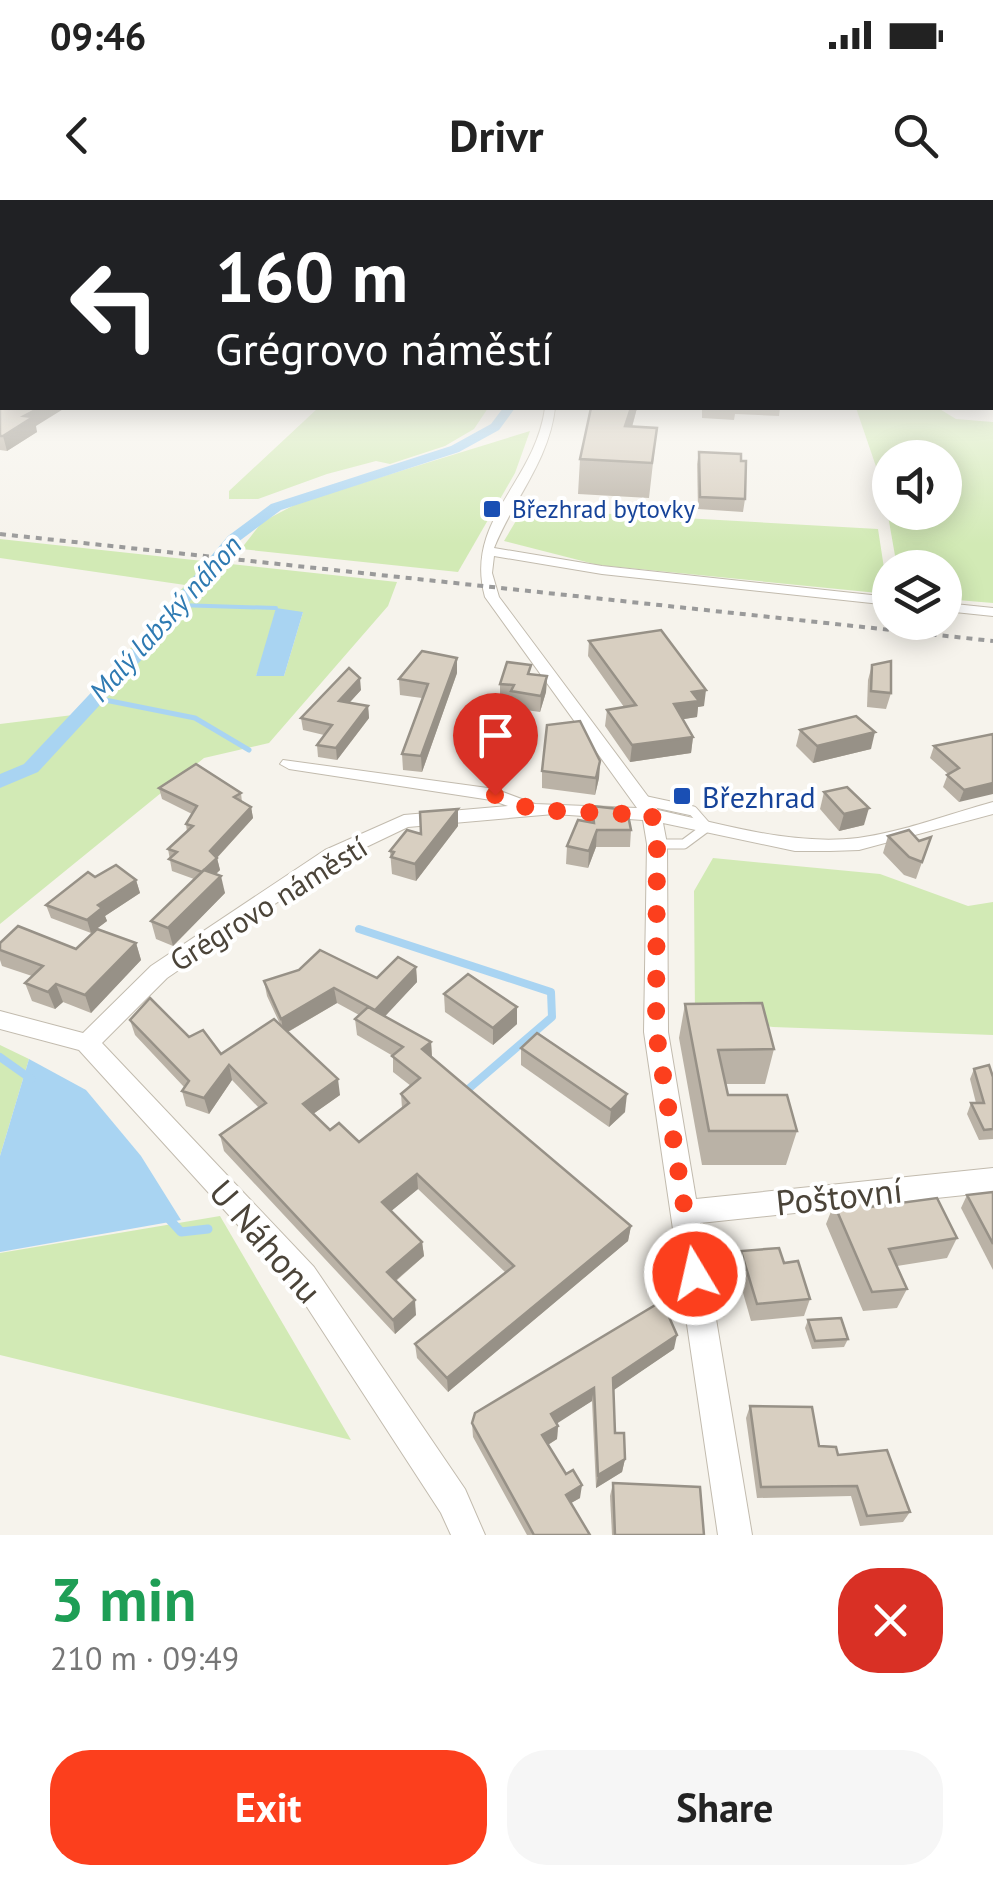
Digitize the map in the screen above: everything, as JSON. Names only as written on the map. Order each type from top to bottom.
[{"type":"street","points":[[549,420],[548,436],[487,550],[486,581],[492,597],[646,807],[657,844],[656,1032],[735,1535]]},
{"type":"street","points":[[487,550],[617,572],[872,600]]},
{"type":"street","points":[[962,609],[993,612]]},
{"type":"street","name":"Grégrovo náměstí","points":[[290,764],[495,795],[534,810]]},
{"type":"street","name":"Grégrovo náměstí","points":[[87,1043],[158,972],[332,855],[404,821],[534,810],[646,807],[707,827],[795,845],[859,844],[993,808]]},
{"type":"street","points":[[0,1020],[87,1043]]},
{"type":"street","name":"U Náhonu","points":[[87,1043],[304,1277],[453,1501],[468,1535]]},
{"type":"street","name":"Poštovní","points":[[685,1212],[993,1180]]},
{"type":"lane","points":[[657,844],[684,844],[707,827]]},
{"type":"green space","points":[[305,420],[480,420],[474,429],[445,446],[390,464],[376,461],[258,499],[229,499],[229,491]]},
{"type":"green space","points":[[860,420],[993,422],[993,603],[962,600],[962,550],[894,550],[891,530],[962,530],[962,440],[872,440],[872,455]]},
{"type":"green space","points":[[530,431],[515,473],[458,572],[241,549],[262,522],[300,502]]},
{"type":"green space","points":[[523,509],[872,529],[878,530],[881,550],[872,550],[872,592],[598,565],[504,541]]},
{"type":"green space","points":[[0,539],[397,582],[388,606],[269,743],[204,758],[0,924],[0,724],[73,715],[185,585],[0,558]],"holes":[[[303,612],[284,676],[256,676],[268,645]]]},
{"type":"green space","points":[[713,858],[880,874],[968,906],[993,902],[993,1035],[773,1027],[695,1017],[694,891]]},
{"type":"green space","points":[[0,1045],[29,1059],[0,1156]]},
{"type":"green space","points":[[220,1216],[351,1440],[0,1355],[0,1253]]},
{"type":"water","points":[[276,608],[303,612],[284,676],[256,676]]},
{"type":"water","points":[[29,1059],[86,1090],[141,1156],[181,1220],[0,1252],[0,1156]]},
{"type":"building","points":[[0,420],[28,420],[3,436]]},
{"type":"building","points":[[588,420],[627,420],[625,426],[657,428],[652,463],[580,459]]},
{"type":"building","points":[[699,452],[741,454],[741,461],[746,461],[745,499],[700,497]]},
{"type":"building","points":[[661,630],[706,690],[692,692],[699,701],[674,704],[693,737],[632,745],[607,710],[636,705],[589,641]]},
{"type":"building","points":[[422,651],[457,658],[421,756],[402,754],[428,684],[399,679]]},
{"type":"building","points":[[891,661],[891,693],[871,691],[872,665]]},
{"type":"building","points":[[507,662],[531,665],[528,674],[547,676],[541,696],[511,691],[514,685],[500,684]]},
{"type":"building","points":[[349,668],[360,678],[339,701],[368,706],[336,748],[317,745],[332,725],[301,718]]},
{"type":"building","points":[[856,716],[875,732],[817,746],[800,730]]},
{"type":"building","points":[[580,721],[600,761],[596,778],[542,771],[547,725]]},
{"type":"building","points":[[993,734],[993,783],[964,790],[947,775],[959,768],[934,746]]},
{"type":"building","points":[[196,764],[241,793],[234,797],[251,807],[210,851],[217,858],[202,872],[169,859],[177,852],[168,849],[193,826],[186,824],[197,806],[159,788]]},
{"type":"building","points":[[847,787],[869,808],[844,814],[824,792]]},
{"type":"building","points":[[592,806],[627,810],[631,830],[597,830],[589,851],[567,846],[578,820],[594,823]]},
{"type":"building","points":[[458,809],[415,864],[391,857],[394,852],[390,851],[407,830],[421,834],[420,812]]},
{"type":"building","points":[[909,830],[919,841],[931,837],[922,862],[909,857],[888,836]]},
{"type":"building","points":[[116,865],[136,880],[98,905],[102,908],[87,920],[46,905],[88,872],[95,877]]},
{"type":"building","points":[[204,870],[221,876],[168,928],[151,921]]},
{"type":"building","points":[[18,926],[76,949],[97,929],[136,943],[85,995],[56,984],[48,992],[25,983],[43,966],[0,950],[0,943]]},
{"type":"building","points":[[320,950],[377,978],[398,957],[416,967],[375,1010],[334,988],[281,1019],[264,981],[299,970]]},
{"type":"building","points":[[468,974],[517,1007],[493,1028],[444,994]]},
{"type":"building","points":[[150,998],[189,1037],[203,1030],[221,1054],[274,1019],[338,1079],[303,1104],[330,1130],[339,1123],[359,1142],[409,1103],[401,1094],[420,1078],[392,1056],[403,1047],[355,1019],[368,1007],[431,1042],[422,1049],[631,1226],[447,1378],[415,1344],[514,1266],[417,1174],[382,1202],[422,1242],[387,1272],[415,1300],[393,1320],[220,1135],[266,1103],[229,1065],[204,1098],[182,1091],[189,1081],[130,1020]]},
{"type":"building","points":[[762,1003],[774,1049],[718,1050],[728,1095],[787,1095],[797,1131],[709,1131],[685,1004]]},
{"type":"building","points":[[537,1033],[627,1094],[611,1110],[521,1048]]},
{"type":"building","points":[[989,1065],[993,1077],[993,1129],[984,1130],[971,1103],[984,1103],[974,1069]]},
{"type":"building","points":[[993,1192],[993,1244],[967,1195]]},
{"type":"building","points":[[937,1198],[957,1238],[889,1249],[907,1289],[872,1292],[834,1204],[868,1200],[871,1207]]},
{"type":"building","points":[[779,1248],[784,1263],[798,1261],[810,1299],[757,1304],[741,1251]]},
{"type":"building","points":[[662,1301],[677,1335],[613,1378],[615,1433],[624,1433],[625,1459],[598,1475],[594,1388],[551,1414],[558,1426],[542,1435],[566,1474],[573,1470],[582,1485],[566,1495],[590,1535],[534,1535],[472,1423],[475,1413]]},
{"type":"building","points":[[841,1318],[848,1339],[815,1341],[808,1320]]},
{"type":"building","points":[[750,1406],[812,1407],[819,1446],[836,1447],[838,1455],[887,1450],[910,1512],[867,1516],[857,1486],[761,1487]]},
{"type":"building","points":[[613,1483],[700,1487],[704,1535],[615,1535]]},
{"type":"waterway","name":"Malý labský náhon","points":[[0,782],[31,768],[140,651],[233,539],[276,507],[455,449],[500,420]]},
{"type":"waterway","points":[[177,605],[276,608]]},
{"type":"waterway","points":[[95,698],[195,718],[249,750]]},
{"type":"waterway","points":[[359,929],[551,992],[552,1017],[466,1091]]},
{"type":"waterway","points":[[0,1057],[31,1079]]},
{"type":"waterway","points":[[169,1219],[181,1232],[208,1229]]},
{"type":"railway","points":[[0,534],[993,641]]},
{"type":"place","name":"Březhrad bytovky","points":[[492,509]]},
{"type":"place","name":"Březhrad","points":[[682,796]]},
{"type":"route","points":[[495,795],[534,810],[652,815],[657,844],[656,1032],[695,1274]]}]
